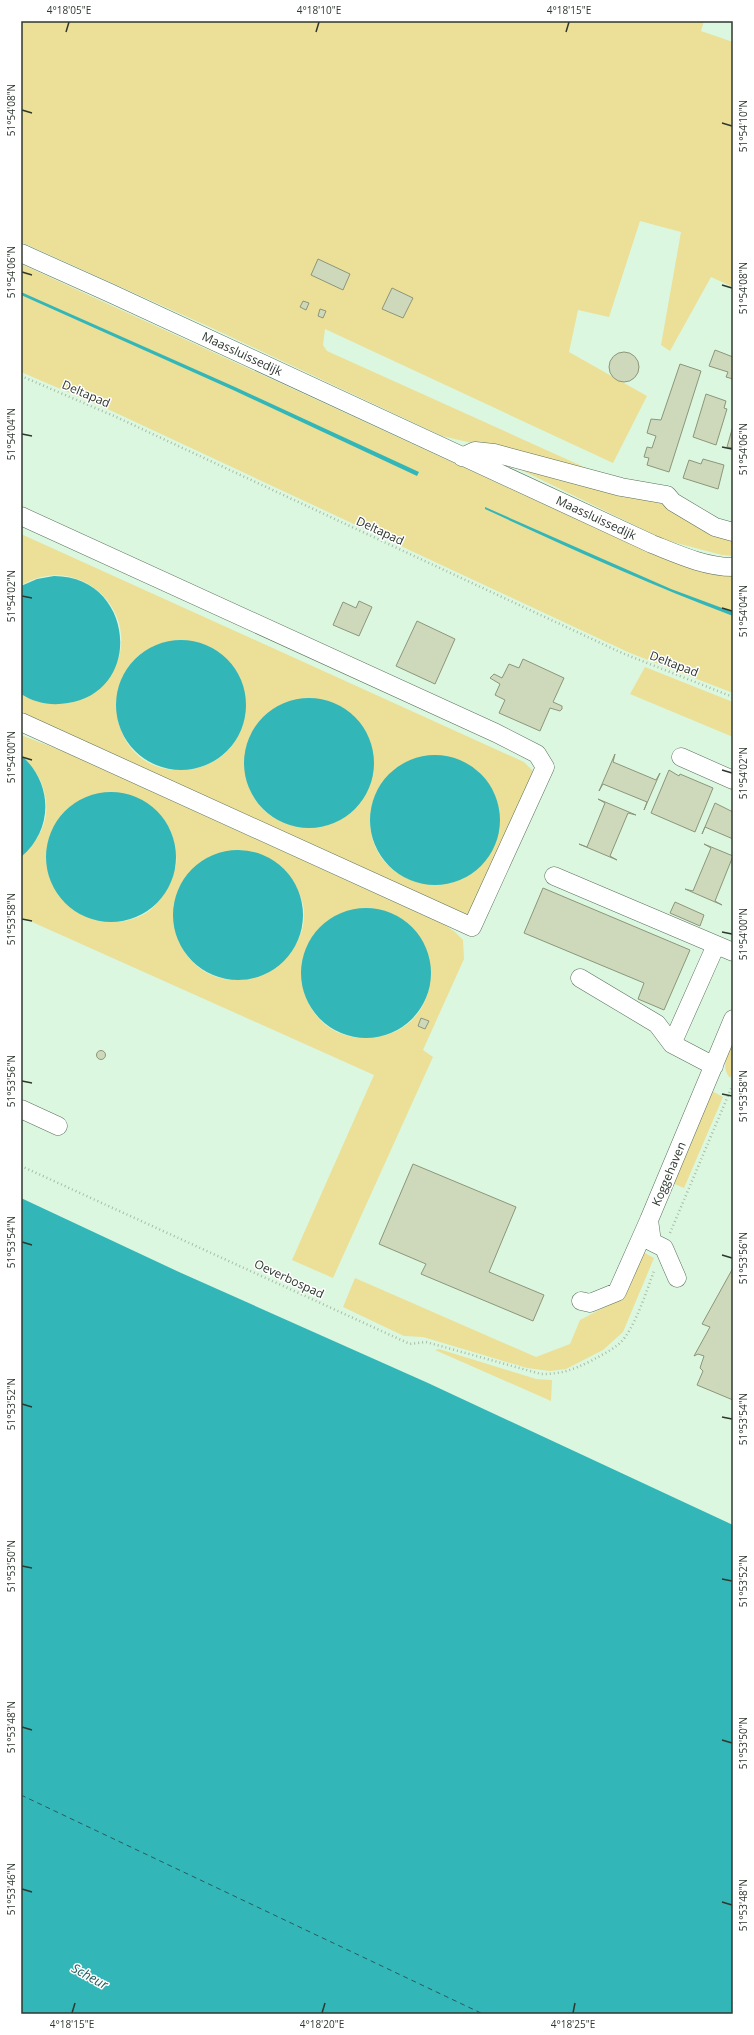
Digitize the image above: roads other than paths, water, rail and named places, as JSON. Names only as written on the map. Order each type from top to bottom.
[{"type":"street","name":"Maassluissedijk","points":[[21,253],[652,544],[686,558],[724,567],[733,567]]},
{"type":"street","points":[[462,457],[476,451],[494,453],[621,487],[667,494],[674,502],[715,527],[733,532]]},
{"type":"street","points":[[21,516],[496,733],[537,754],[545,767],[472,927],[21,722]]},
{"type":"street","points":[[681,757],[733,780]]},
{"type":"street","points":[[554,876],[733,952]]},
{"type":"street","points":[[672,1044],[716,945]]},
{"type":"street","points":[[580,978],[657,1024],[672,1044],[714,1066]]},
{"type":"street","name":"Koggehaven","points":[[581,1301],[590,1303],[616,1292],[649,1220],[733,1019]]},
{"type":"street","points":[[21,1109],[58,1126]]},
{"type":"street","points":[[649,1220],[652,1242],[664,1248],[677,1278]]},
{"type":"water","points":[[21,292],[235,387],[419,472],[417,476],[233,390],[21,295]]},
{"type":"water","points":[[485,507],[671,589],[733,612],[733,616],[608,565],[485,509]]},
{"type":"water","points":[[54,576],[81,581],[101,594],[114,613],[120,635],[119,658],[110,678],[93,694],[68,703],[55,704],[38,702],[21,694],[21,586],[37,579]]},
{"type":"water","points":[[187,640],[206,645],[227,659],[241,680],[245,692],[245,718],[241,730],[227,751],[206,765],[194,769],[175,770],[156,765],[135,751],[121,730],[117,718],[116,699],[121,680],[135,659],[156,645],[168,641]]},
{"type":"water","points":[[309,698],[334,703],[355,717],[369,738],[374,763],[369,788],[355,809],[334,823],[309,828],[284,823],[263,809],[249,788],[244,763],[249,738],[263,717],[284,703]]},
{"type":"water","points":[[21,755],[32,766],[39,779],[44,792],[45,806],[44,820],[39,833],[32,846],[21,857]]},
{"type":"water","points":[[435,755],[460,760],[481,774],[495,795],[500,820],[495,845],[481,866],[460,880],[435,885],[410,880],[389,866],[375,845],[370,820],[375,795],[389,774],[410,760]]},
{"type":"water","points":[[111,792],[124,793],[136,797],[157,811],[171,832],[175,844],[175,870],[171,882],[157,903],[136,917],[124,921],[111,922],[98,921],[86,917],[65,903],[51,882],[47,870],[46,857],[47,844],[51,832],[65,811],[86,797],[98,793]]},
{"type":"water","points":[[238,850],[263,855],[284,869],[298,890],[303,915],[298,940],[284,961],[263,975],[238,980],[213,975],[192,961],[178,940],[173,915],[178,890],[192,869],[213,855]]},
{"type":"water","points":[[372,908],[391,913],[412,927],[426,948],[430,960],[430,986],[426,998],[412,1019],[391,1033],[379,1037],[360,1038],[341,1033],[320,1019],[306,998],[302,986],[301,967],[306,948],[320,927],[341,913],[353,909]]},
{"type":"water","name":"Scheur","points":[[21,1198],[179,1272],[428,1383],[733,1525],[733,2014],[21,2014]]}]
